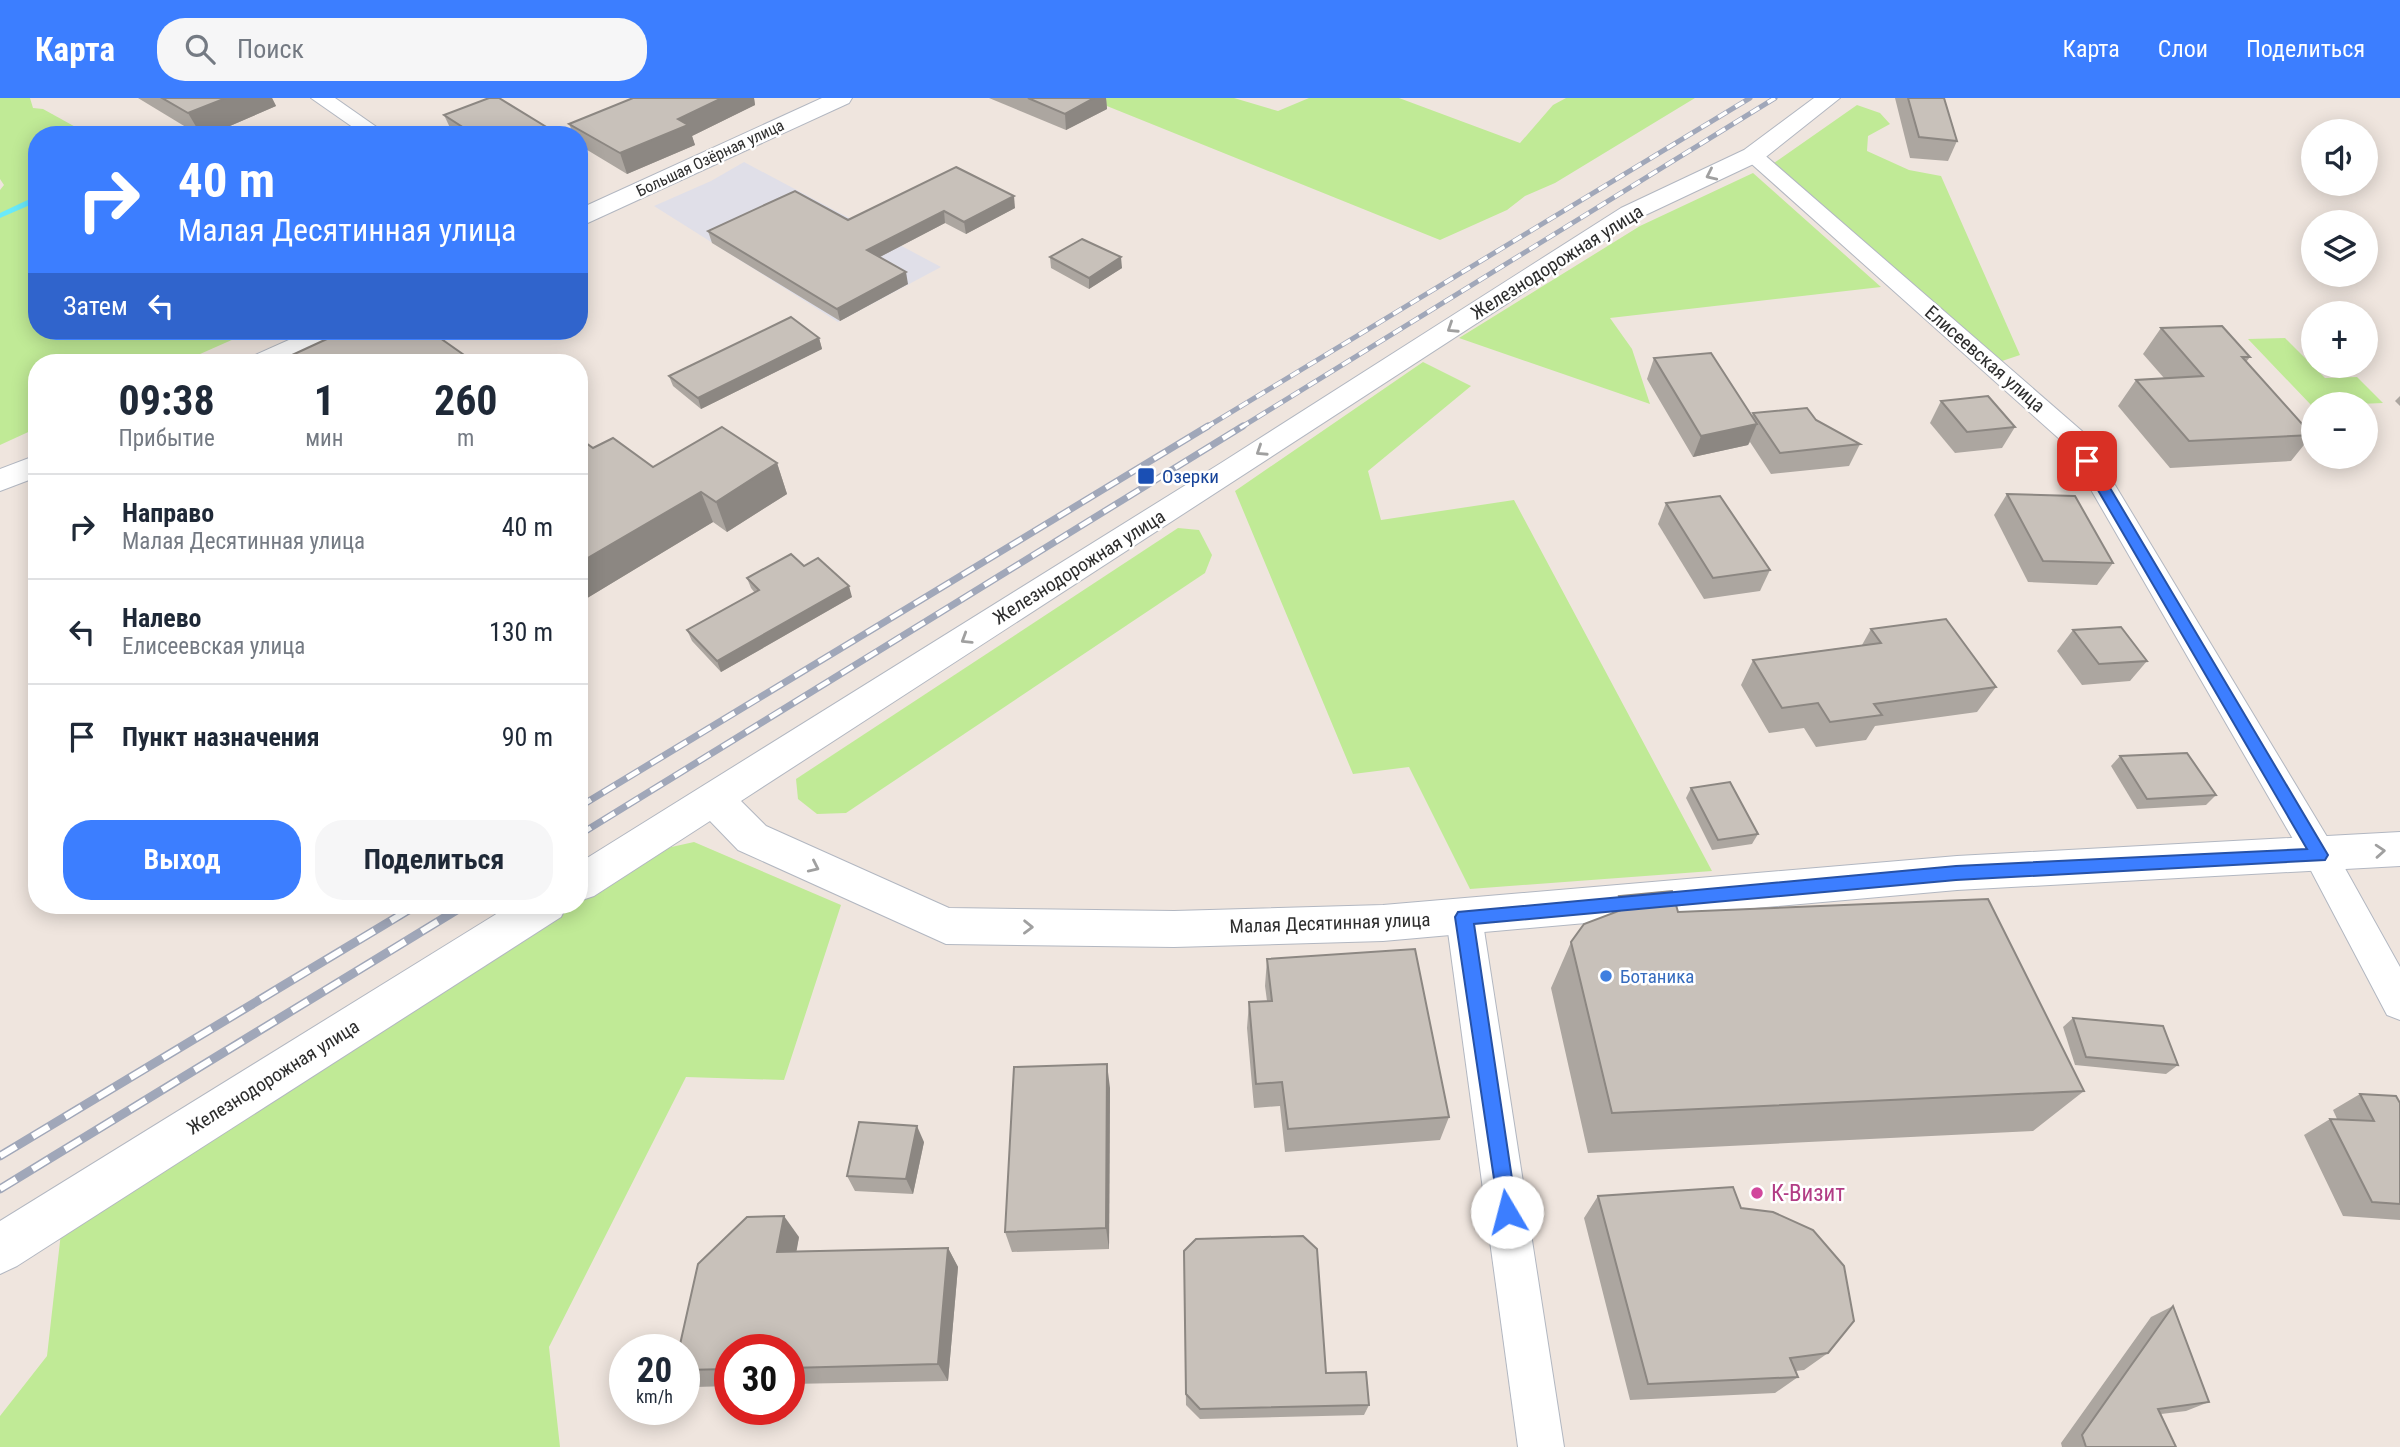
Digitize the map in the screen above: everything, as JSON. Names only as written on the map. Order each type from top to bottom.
[{"type":"street","points":[[321,98],[364,126]]},
{"type":"street","name":"Большая Озёрная улица","points":[[588,215],[841,98]]},
{"type":"street","name":"Железнодорожная улица","points":[[588,878],[1220,478],[1630,213],[1752,155],[1829,98]]},
{"type":"street","name":"Елисеевская улица","points":[[1752,155],[2074,438],[2319,855],[2400,1003]]},
{"type":"street","points":[[280,354],[312,340]]},
{"type":"street","points":[[0,481],[28,469]]},
{"type":"street","name":"Малая Десятинная улица","points":[[713,799],[752,838],[946,926],[1174,929],[1383,923],[1956,873],[2400,849]]},
{"type":"street","points":[[653,837],[687,829],[716,830],[752,838]]},
{"type":"street","name":"Железнодорожная улица","points":[[0,1249],[532,914]]},
{"type":"street","points":[[1464,917],[1541,1447]]},
{"type":"shaded area","points":[[744,162],[941,267],[838,322],[654,206],[711,181]]},
{"type":"green space","points":[[0,98],[30,98],[33,108],[43,109],[74,126],[28,126],[28,340],[232,340],[200,354],[28,354],[28,432],[0,445],[0,190],[4,185],[0,179]]},
{"type":"green space","points":[[1087,98],[1234,98],[1278,111],[1309,98],[1399,98],[1520,143],[1553,105],[1566,98],[1695,98],[1555,183],[1525,196],[1507,210],[1440,240]]},
{"type":"green space","points":[[1857,105],[1880,113],[1890,124],[1868,136],[1867,151],[1909,170],[1941,176],[2020,355],[2002,361],[1774,163]]},
{"type":"green space","points":[[1753,173],[1881,287],[1610,318],[1632,349],[1650,404],[1459,338],[1640,226]]},
{"type":"green space","points":[[2285,338],[2301,354],[2301,378],[2358,378],[2372,392],[2301,392],[2301,394],[2248,339]]},
{"type":"green space","points":[[1423,362],[1471,386],[1368,471],[1381,520],[1514,500],[1712,871],[1470,889],[1409,767],[1353,774],[1235,491]]},
{"type":"green space","points":[[1178,528],[1199,530],[1212,555],[1205,573],[846,813],[817,814],[798,799],[796,779]]},
{"type":"green space","points":[[694,842],[841,905],[784,1080],[686,1077],[549,1347],[560,1447],[0,1447],[0,1416],[47,1356],[62,1224],[552,914],[588,914],[588,890],[649,852]]},
{"type":"building","points":[[162,98],[226,98],[188,113]]},
{"type":"building","points":[[489,98],[499,98],[545,126],[461,126],[444,115]]},
{"type":"building","points":[[633,98],[722,98],[678,119],[688,125],[620,153],[588,135],[588,126],[569,124]]},
{"type":"building","points":[[1028,98],[1094,98],[1065,114]]},
{"type":"building","points":[[1908,98],[1944,98],[1957,141],[1919,137]]},
{"type":"building","points":[[956,167],[1014,196],[964,222],[944,211],[867,250],[906,272],[837,309],[708,231],[795,191],[848,220]]},
{"type":"building","points":[[1082,239],[1121,257],[1089,278],[1050,257]]},
{"type":"building","points":[[791,317],[819,338],[698,398],[669,376]]},
{"type":"building","points":[[2222,326],[2250,357],[2242,357],[2301,423],[2301,436],[2189,441],[2136,380],[2203,376],[2161,328]]},
{"type":"building","points":[[325,340],[443,340],[463,354],[294,354]]},
{"type":"building","points":[[1711,353],[1757,424],[1701,436],[1654,358]]},
{"type":"building","points":[[1988,396],[2015,427],[1967,432],[1941,401]]},
{"type":"building","points":[[1807,408],[1816,420],[1860,444],[1780,453],[1753,413]]},
{"type":"building","points":[[722,427],[777,463],[716,502],[701,492],[588,558],[588,444],[593,448],[613,438],[653,467]]},
{"type":"building","points":[[2007,494],[2075,496],[2113,563],[2043,561]]},
{"type":"building","points":[[1720,496],[1770,570],[1713,578],[1666,503]]},
{"type":"building","points":[[791,554],[804,566],[818,558],[849,586],[717,661],[687,630],[759,590],[747,578]]},
{"type":"building","points":[[1946,619],[1996,687],[1874,704],[1882,715],[1830,722],[1818,703],[1782,708],[1753,660],[1881,643],[1871,629]]},
{"type":"building","points":[[2121,627],[2147,661],[2099,664],[2073,630]]},
{"type":"building","points":[[2187,753],[2216,795],[2147,799],[2120,756]]},
{"type":"building","points":[[1730,782],[1758,834],[1718,840],[1691,788]]},
{"type":"building","points":[[1672,891],[1678,912],[1988,899],[2084,1091],[1612,1113],[1571,942],[1584,924],[1624,909],[1619,896]]},
{"type":"building","points":[[1415,949],[1449,1117],[1288,1129],[1282,1082],[1256,1084],[1249,1002],[1272,1001],[1267,959]]},
{"type":"building","points":[[2073,1018],[2163,1026],[2178,1065],[2086,1057]]},
{"type":"building","points":[[1107,1064],[1106,1228],[1005,1232],[1014,1067]]},
{"type":"building","points":[[2360,1094],[2396,1096],[2400,1103],[2400,1204],[2372,1202],[2330,1119],[2374,1121]]},
{"type":"building","points":[[859,1122],[917,1126],[906,1179],[847,1176]]},
{"type":"building","points":[[1733,1187],[1741,1208],[1773,1212],[1813,1230],[1844,1266],[1854,1321],[1828,1353],[1790,1358],[1798,1377],[1648,1384],[1598,1196]]},
{"type":"building","points":[[784,1216],[777,1252],[948,1248],[938,1364],[805,1368],[805,1334],[714,1334],[714,1369],[700,1370],[700,1334],[682,1334],[698,1264],[747,1217]]},
{"type":"building","points":[[1303,1236],[1317,1249],[1326,1373],[1366,1372],[1369,1405],[1200,1409],[1186,1394],[1184,1251],[1196,1239]]},
{"type":"building","points":[[2173,1306],[2209,1402],[2158,1409],[2176,1447],[2086,1447],[2082,1435]]},
{"type":"waterway","points":[[0,216],[28,203]]},
{"type":"railway","points":[[1205,428],[1750,98]]},
{"type":"railway","points":[[1240,428],[1775,98]]},
{"type":"railway","points":[[588,802],[1208,426]]},
{"type":"railway","points":[[588,829],[1243,426]]},
{"type":"railway","points":[[0,1156],[402,914]]},
{"type":"railway","points":[[0,1189],[450,914]]},
{"type":"place","name":"Озерки","points":[[1146,476]]},
{"type":"place","name":"Ботаника","points":[[1606,976]]},
{"type":"place","name":"К-Визит","points":[[1757,1193]]},
{"type":"route","points":[[1507,1212],[1464,917],[1956,873],[2319,855],[2087,461]]}]
